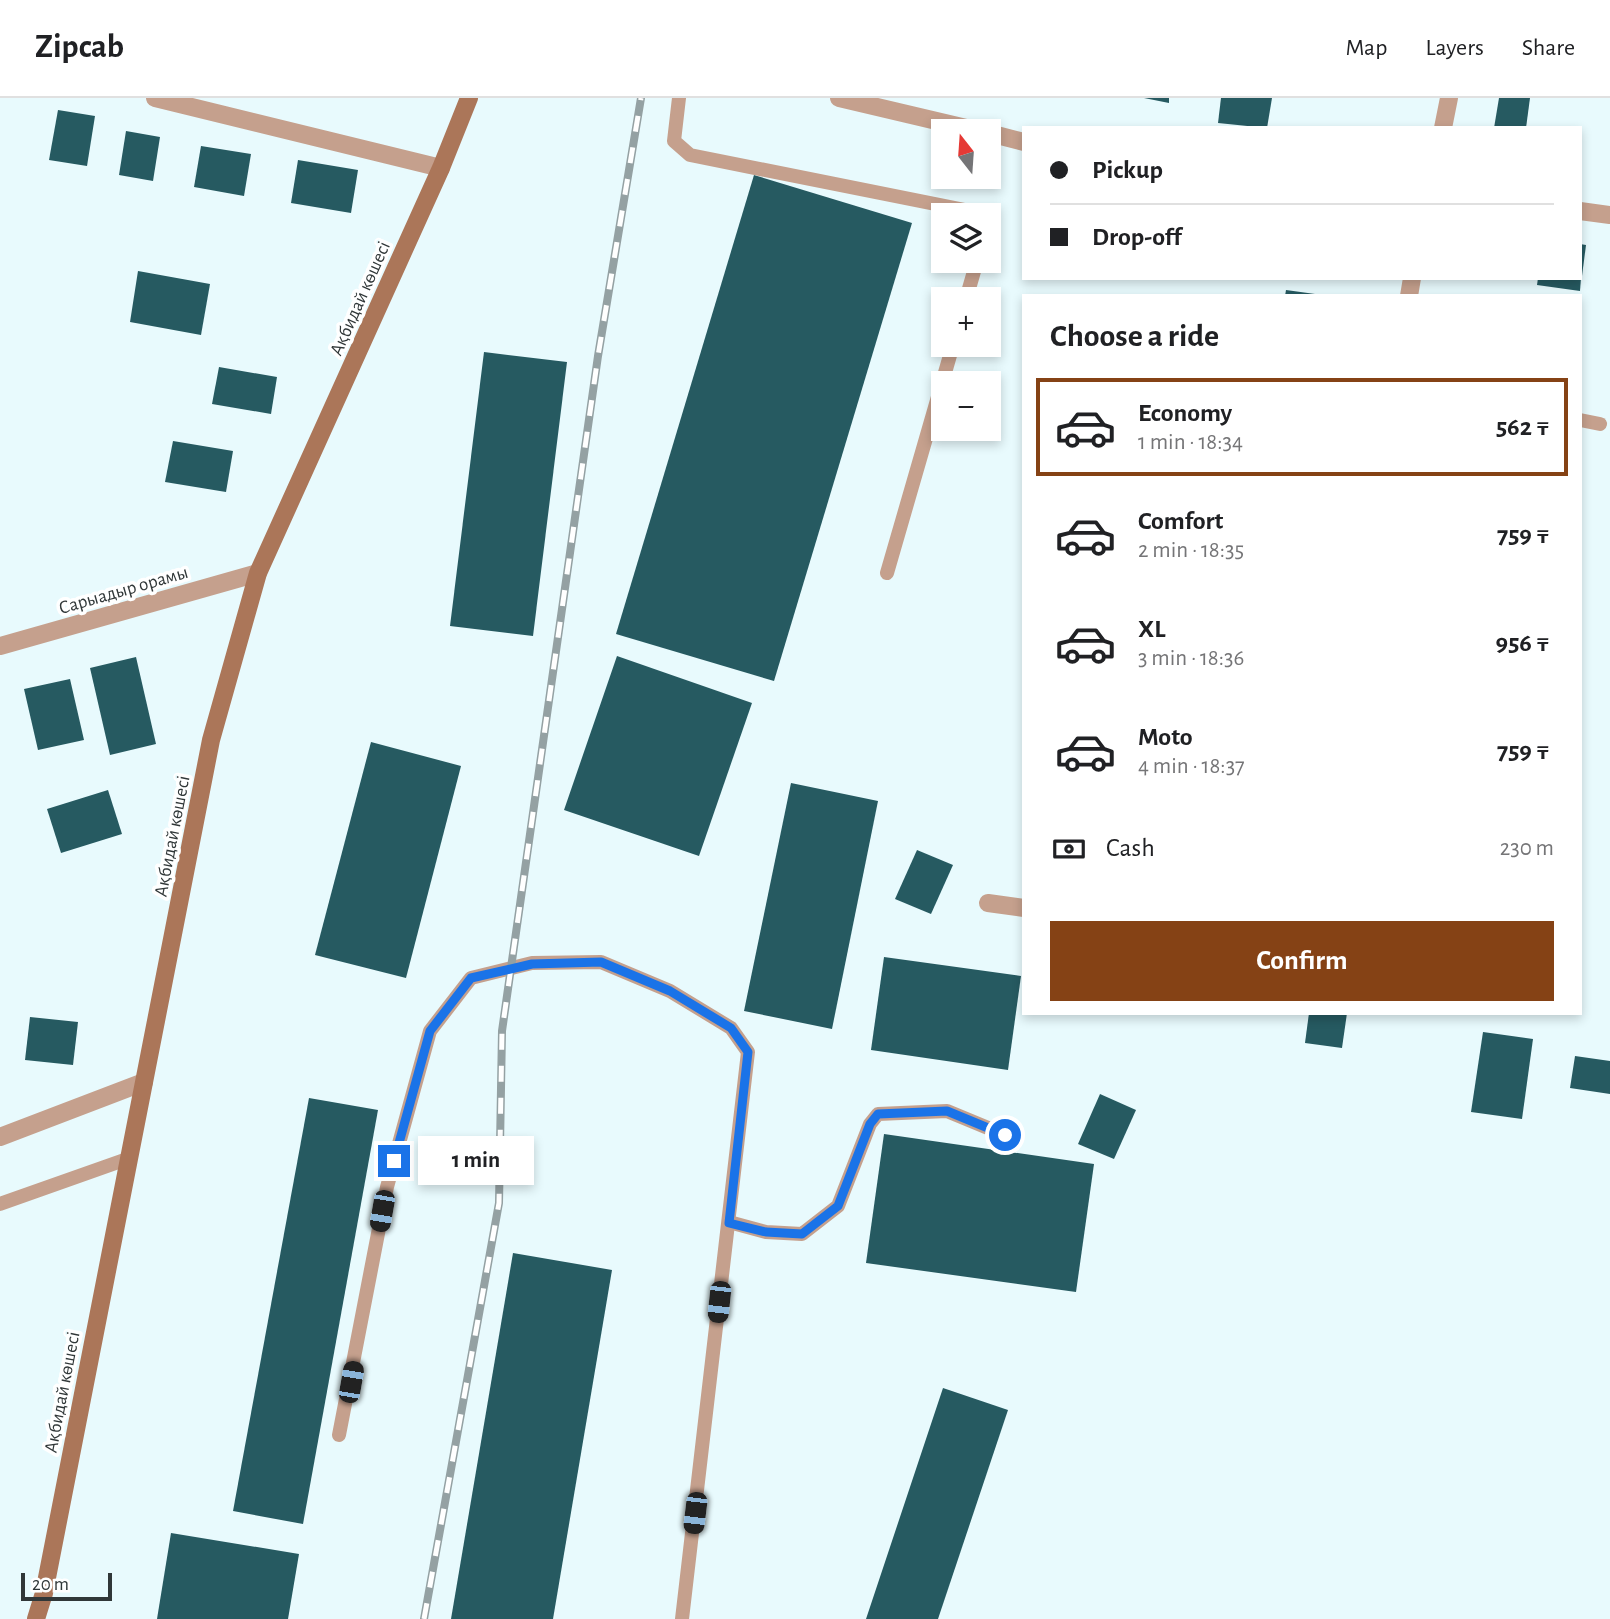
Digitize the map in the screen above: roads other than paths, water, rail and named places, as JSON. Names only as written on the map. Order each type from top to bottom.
[{"type":"street","points":[[155,98],[441,168]]},
{"type":"street","name":"Ақбидай көшесі","points":[[36,1619],[44,1593],[211,740],[258,573],[441,168],[469,98]]},
{"type":"street","points":[[839,98],[931,120]]},
{"type":"street","points":[[1443,126],[1449,98]]},
{"type":"street","points":[[1001,137],[1022,142]]},
{"type":"street","points":[[1582,211],[1610,215]]},
{"type":"street","name":"Сарыадыр орамы","points":[[0,646],[258,573]]},
{"type":"street","points":[[988,903],[1022,908]]},
{"type":"street","points":[[0,1138],[144,1082]]},
{"type":"lane","points":[[679,98],[674,141],[690,155],[931,203]]},
{"type":"lane","points":[[887,573],[950,357]]},
{"type":"lane","points":[[1582,420],[1600,424]]},
{"type":"lane","points":[[339,1435],[387,1187],[430,1031],[471,978],[532,964],[601,962],[670,991],[731,1028],[748,1052],[682,1619]]},
{"type":"lane","points":[[729,1223],[766,1232],[802,1234],[838,1206],[870,1124],[878,1114],[947,1111],[1005,1135]]},
{"type":"lane","points":[[0,1204],[127,1159]]},
{"type":"railway","points":[[424,1619],[499,1203],[502,1031],[598,356],[641,98]]}]
